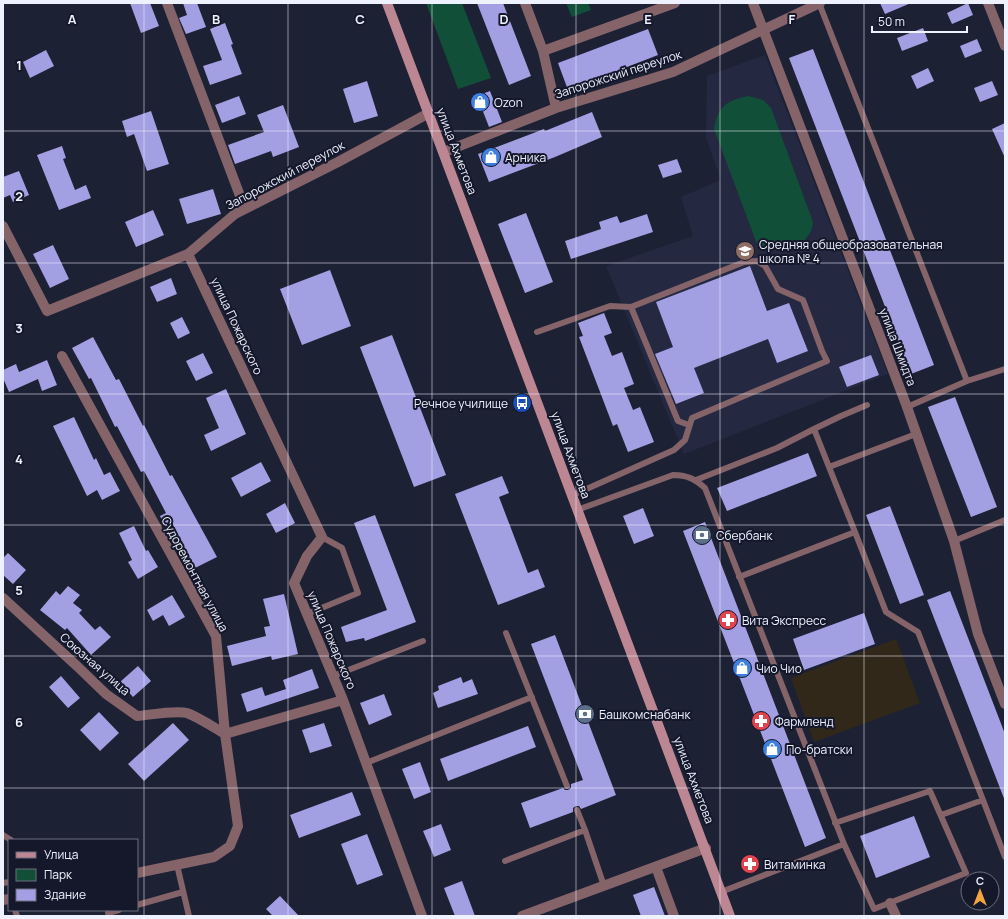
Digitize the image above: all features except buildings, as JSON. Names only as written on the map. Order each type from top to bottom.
[{"type":"main road","name":"улица Ахметова","points":[[387,3],[577,510],[706,848],[730,916]]},
{"type":"street","points":[[167,3],[244,209]]},
{"type":"street","points":[[525,3],[543,51],[556,108]]},
{"type":"street","points":[[543,51],[675,3]]},
{"type":"street","name":"улица Шмидта","points":[[753,3],[907,407],[954,541],[978,634],[1005,704]]},
{"type":"street","name":"Запорожский переулок","points":[[444,152],[556,108],[673,72],[819,3]]},
{"type":"street","points":[[988,3],[1005,46]]},
{"type":"street","name":"Запорожский переулок","points":[[3,226],[47,311],[188,254],[235,214],[338,162],[429,113]]},
{"type":"street","name":"улица Пожарского","points":[[188,254],[322,537],[307,556],[294,583],[343,700],[422,916]]},
{"type":"street","name":"Судоремонтная улица","points":[[62,356],[216,636],[225,734],[238,826],[230,846],[214,857],[138,873]]},
{"type":"street","name":"Союзная улица","points":[[3,598],[106,694],[137,716],[163,713],[185,713],[225,734]]},
{"type":"street","points":[[225,734],[343,700]]},
{"type":"street","points":[[522,916],[706,848]]},
{"type":"street","points":[[656,867],[674,916]]},
{"type":"street","points":[[890,903],[896,916]]},
{"type":"lane","points":[[819,3],[967,381]]},
{"type":"lane","points":[[538,332],[610,306],[631,307],[744,262],[757,261],[765,266],[778,289],[803,300],[822,351],[828,361],[692,418],[685,440],[674,450],[572,494]]},
{"type":"lane","points":[[631,307],[678,420],[689,425]]},
{"type":"lane","points":[[907,407],[967,381],[1005,369]]},
{"type":"lane","points":[[696,480],[778,448],[841,416],[867,406]]},
{"type":"lane","points":[[814,429],[886,612],[918,632],[1005,857]]},
{"type":"lane","points":[[829,467],[916,434]]},
{"type":"lane","points":[[577,510],[673,475],[691,477],[705,488],[835,823],[874,909],[966,873],[930,791],[835,823]]},
{"type":"lane","points":[[954,541],[1005,520]]},
{"type":"lane","points":[[739,577],[854,532]]},
{"type":"lane","points":[[307,614],[358,593],[342,548],[322,537]]},
{"type":"lane","points":[[506,633],[567,786]]},
{"type":"lane","points":[[333,676],[423,641]]},
{"type":"lane","points":[[366,763],[532,697]]},
{"type":"lane","points":[[941,816],[983,800]]},
{"type":"lane","points":[[577,810],[604,886]]},
{"type":"lane","points":[[505,861],[584,830]]},
{"type":"lane","points":[[721,892],[844,844]]},
{"type":"lane","points":[[177,865],[189,916]]},
{"type":"lane","points":[[138,905],[183,892]]},
{"type":"shaded area","name":"Средняя общеобразовательная школа № 4","points":[[765,55],[888,374],[684,454],[606,266],[693,236],[681,197],[721,180],[706,138],[707,76]]},
{"type":"shaded area","points":[[896,639],[920,703],[814,742],[791,678]]},
{"type":"green space","points":[[426,3],[462,3],[491,78],[458,89]]},
{"type":"green space","points":[[566,3],[588,3],[591,10],[572,17]]},
{"type":"green space","points":[[748,96],[763,100],[771,108],[813,222],[808,236],[796,246],[788,249],[764,249],[757,244],[714,129],[718,115],[724,106],[734,100]]},
{"type":"place","name":"Ozon","points":[[480,102]]},
{"type":"place","name":"Арника","points":[[491,157]]},
{"type":"place","name":"Средняя общеобразовательная школа № 4","points":[[745,251]]},
{"type":"place","name":"Речное училище","points":[[522,403]]},
{"type":"place","name":"Сбербанк","points":[[702,535]]},
{"type":"place","name":"Вита Экспресс","points":[[728,620]]},
{"type":"place","name":"Чио Чио","points":[[742,668]]},
{"type":"place","name":"Башкомснабанк","points":[[585,714]]},
{"type":"place","name":"Фармленд","points":[[761,721]]},
{"type":"place","name":"По-братски","points":[[772,749]]},
{"type":"place","name":"Витаминка","points":[[750,864]]}]
